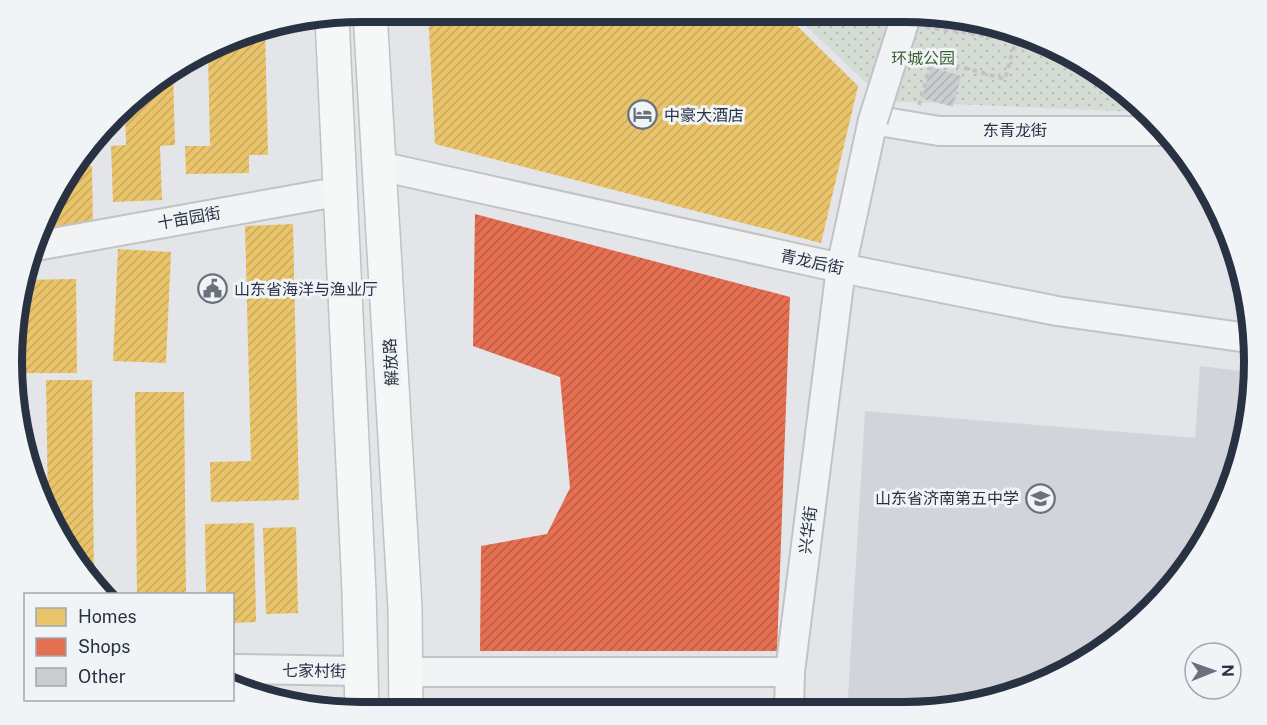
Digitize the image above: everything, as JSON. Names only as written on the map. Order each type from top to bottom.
[{"type":"main road","name":"解放路","points":[[371,22],[405,599],[406,702]]},
{"type":"main road","points":[[332,24],[342,191],[362,702]]},
{"type":"street","name":"兴华街","points":[[789,702],[790,672],[842,268],[873,120],[913,22]]},
{"type":"street","name":"东青龙街","points":[[873,120],[939,130],[1153,131]]},
{"type":"street","name":"青龙后街","points":[[379,166],[842,268],[1056,311],[1244,337]]},
{"type":"street","name":"十亩园街","points":[[44,245],[342,191]]},
{"type":"street","name":"七家村街","points":[[234,669],[360,671]]},
{"type":"street","points":[[405,672],[790,672]]},
{"type":"path","points":[[931,23],[1003,37]]},
{"type":"path","points":[[913,126],[932,59],[1005,80],[1016,42]]},
{"type":"shaded area","name":"山东省济南第五中学","points":[[1200,366],[1244,372],[1242,407],[1233,450],[1219,493],[1209,513],[1187,551],[1160,587],[1129,618],[1111,632],[1074,657],[1035,677],[992,691],[927,702],[848,702],[865,411],[1195,438]]},
{"type":"green space","name":"环城公园","points":[[802,22],[927,23],[992,34],[1035,48],[1074,68],[1134,112],[885,101]]},
{"type":"building: Homes","name":"中豪大酒店","points":[[429,22],[793,22],[858,86],[821,243],[435,144]]},
{"type":"building: Homes","points":[[265,37],[268,155],[249,155],[249,173],[186,174],[185,146],[210,146],[208,60],[232,48]]},
{"type":"building: Homes","points":[[173,81],[175,145],[160,146],[162,200],[113,202],[111,146],[126,145],[125,119]]},
{"type":"building: Homes","points":[[86,166],[92,166],[93,232],[48,232],[68,192]]},
{"type":"building: Homes","points":[[293,224],[299,500],[211,502],[210,462],[251,461],[245,226]]},
{"type":"building: Homes","points":[[118,249],[171,252],[166,363],[113,361]]},
{"type":"building: Homes","points":[[76,279],[77,373],[24,373],[25,318],[33,280]]},
{"type":"building: Homes","points":[[46,380],[92,380],[94,570],[68,532],[48,492]]},
{"type":"building: Homes","points":[[135,392],[184,392],[186,593],[137,593]]},
{"type":"building: Homes","points":[[254,523],[256,622],[234,623],[234,593],[206,593],[205,524]]},
{"type":"building: Homes","points":[[296,527],[298,613],[266,614],[263,528]]},
{"type":"building: Shops","points":[[475,214],[790,297],[777,651],[480,651],[481,546],[547,534],[570,488],[560,377],[473,346]]},
{"type":"building: Other","points":[[931,67],[961,76],[953,107],[922,98]]},
{"type":"building: Other","points":[[266,688],[282,688],[282,693]]},
{"type":"place","name":"中豪大酒店","points":[[643,115]]},
{"type":"place","name":"山东省海洋与渔业厅","points":[[213,289]]},
{"type":"place","name":"山东省济南第五中学","points":[[1040,498]]}]
